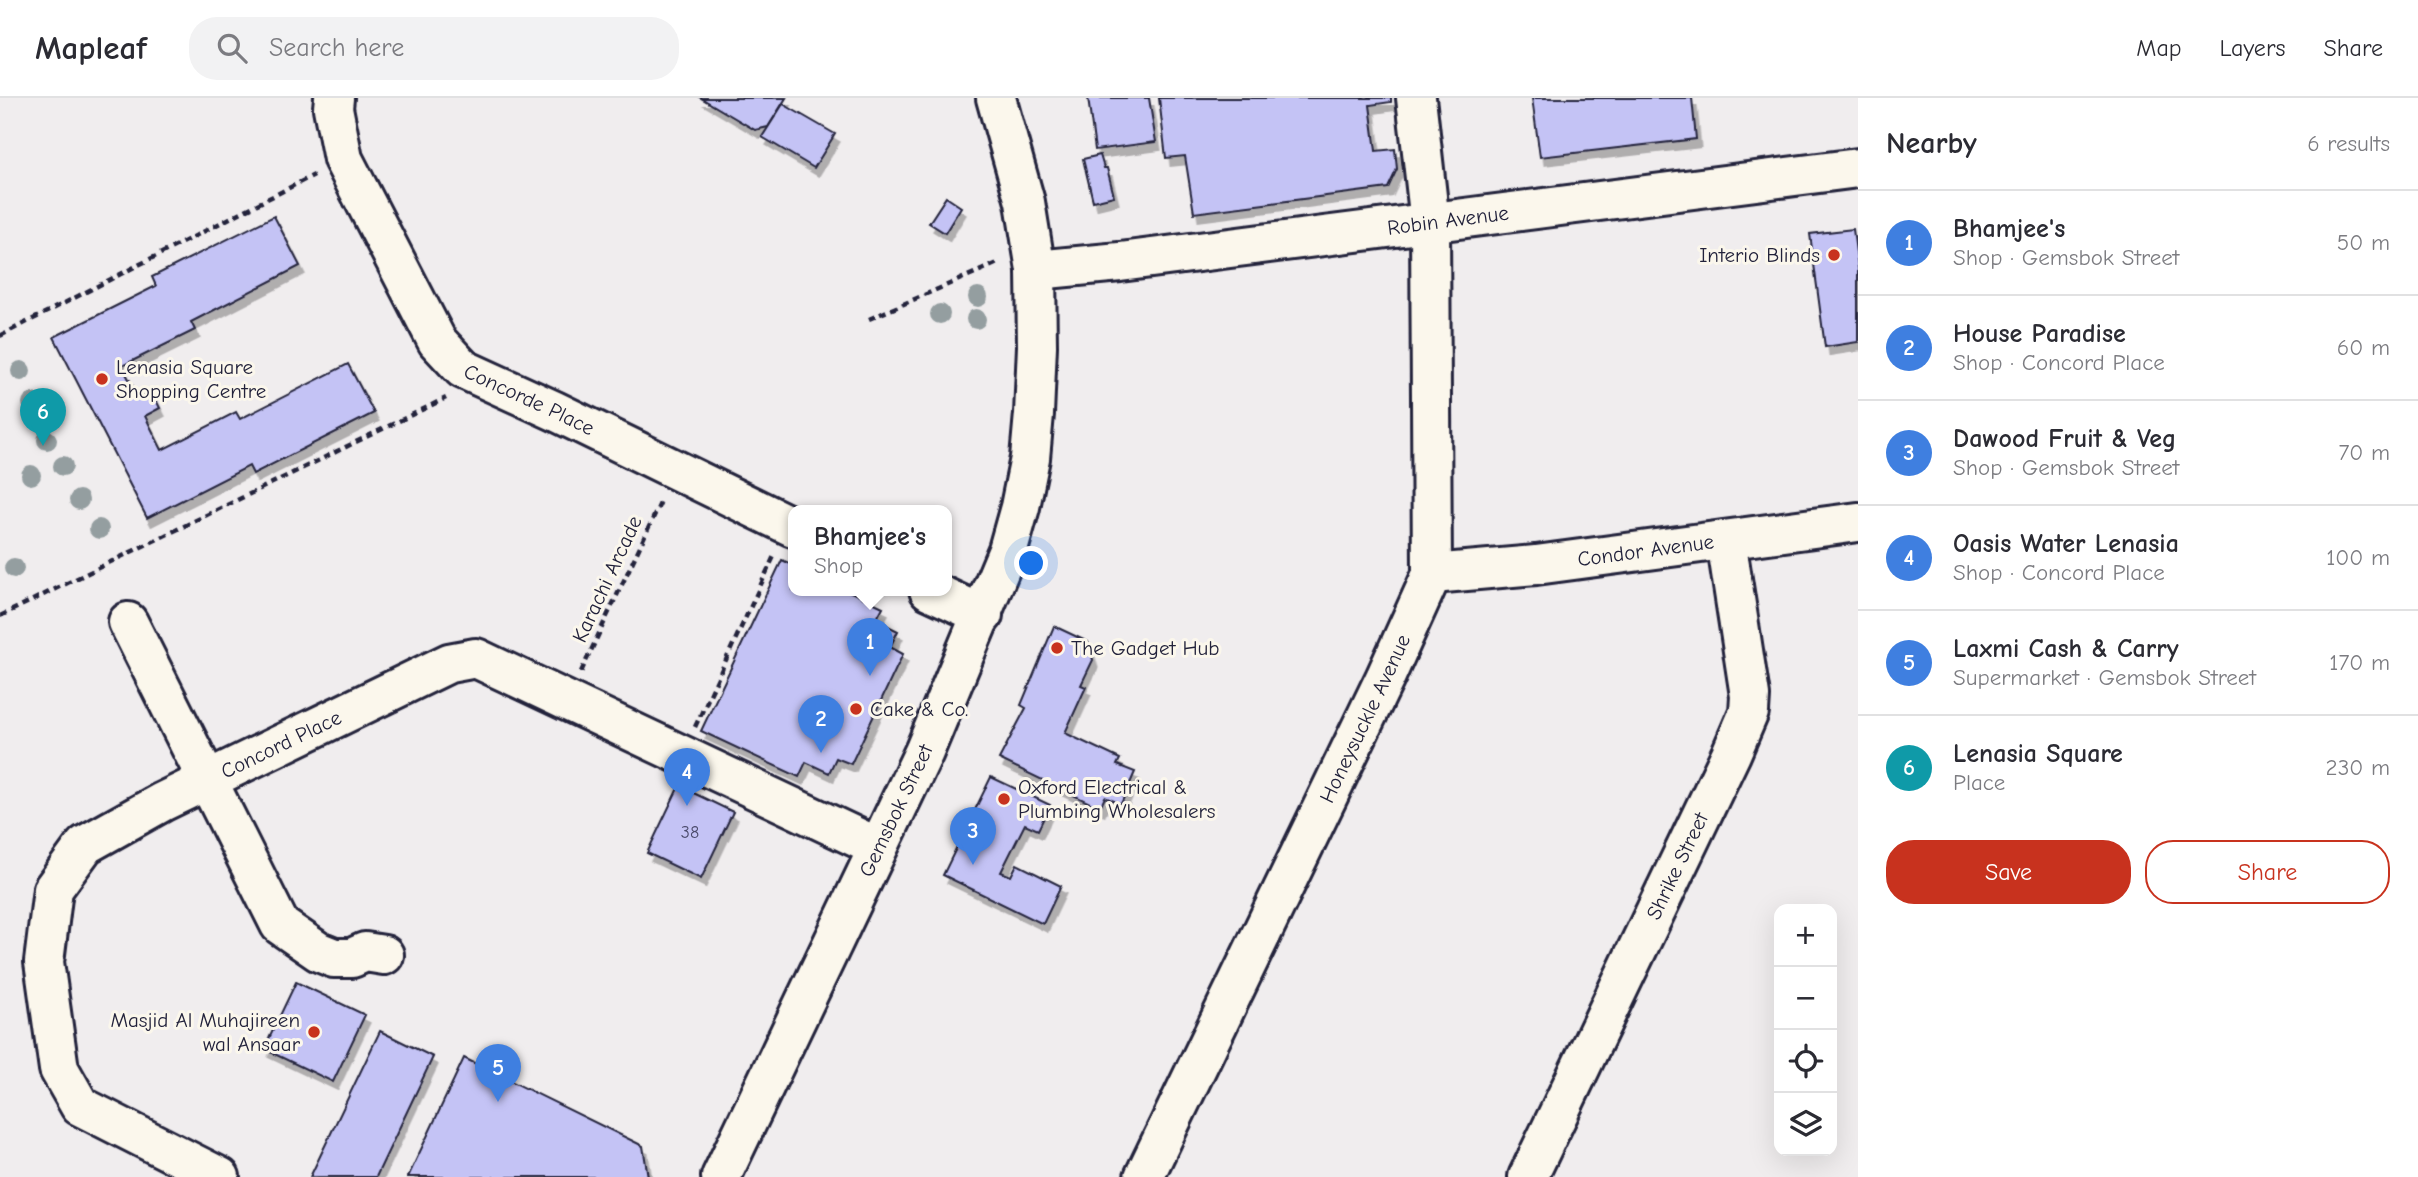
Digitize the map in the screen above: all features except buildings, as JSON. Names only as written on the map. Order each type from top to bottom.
[{"type":"street","name":"Concorde Place","points":[[334,98],[333,108],[343,159],[437,341],[463,369],[788,525]]},
{"type":"street","name":"Gemsbok Street","points":[[721,1177],[924,752],[1008,550],[1030,458],[1037,346],[1024,264],[1025,202],[996,98]]},
{"type":"street","name":"Honeysuckle Avenue","points":[[1144,1177],[1391,665],[1432,574],[1430,223],[1416,98]]},
{"type":"street","name":"Robin Avenue","points":[[1024,264],[1134,261],[1858,168]]},
{"type":"street","name":"Condor Avenue","points":[[1432,574],[1536,565],[1858,522]]},
{"type":"street","name":"Shrike Street","points":[[1528,1177],[1749,712],[1750,696],[1726,540]]},
{"type":"street","points":[[942,596],[983,615]]},
{"type":"street","points":[[128,622],[280,925],[318,952],[334,957],[352,958],[365,952],[384,955]]},
{"type":"street","name":"Concord Place","points":[[220,1177],[80,1106],[59,1069],[44,962],[53,889],[85,845],[206,781],[449,663],[476,658],[877,847]]},
{"type":"path","points":[[0,336],[318,173]]},
{"type":"path","points":[[869,319],[1024,264]]},
{"type":"path","points":[[0,617],[454,394]]},
{"type":"path","name":"Karachi Arcade","points":[[568,701],[676,470]]},
{"type":"path","points":[[681,755],[788,532]]},
{"type":"place","name":"Interio Blinds","points":[[1834,255]]},
{"type":"place","name":"Lenasia Square Shopping Centre","points":[[102,379]]},
{"type":"place","name":"Lenasia Square","points":[[43,446]]},
{"type":"place","name":"The Gadget Hub","points":[[1057,648]]},
{"type":"place","name":"Bhamjee's","points":[[870,676]]},
{"type":"place","name":"Cake & Co.","points":[[856,709]]},
{"type":"place","name":"House Paradise","points":[[821,753]]},
{"type":"place","name":"Oxford Electrical & Plumbing Wholesalers","points":[[1004,799]]},
{"type":"place","name":"Oasis Water Lenasia","points":[[687,806]]},
{"type":"place","name":"Dawood Fruit & Veg","points":[[973,865]]},
{"type":"place","name":"Masjid Al Muhajireen wal Ansaar","points":[[314,1032]]},
{"type":"place","name":"Laxmi Cash & Carry","points":[[498,1102]]}]
